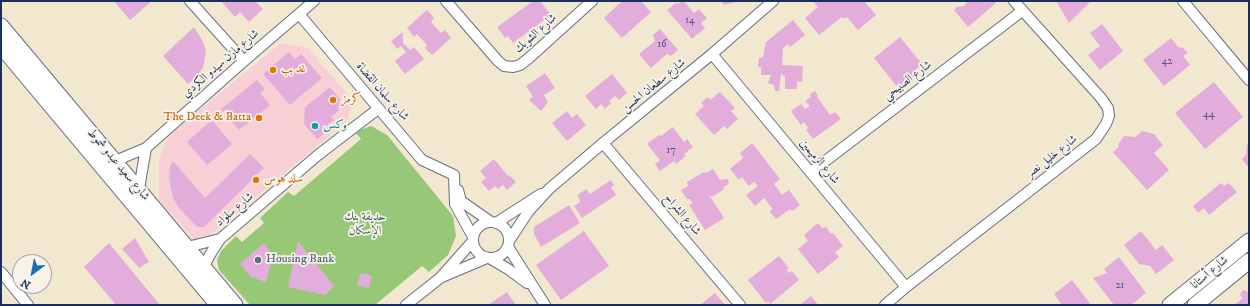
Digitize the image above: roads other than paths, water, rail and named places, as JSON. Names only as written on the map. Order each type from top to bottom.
[{"type":"main road","name":"شارع سعيد عبدو شموط","points":[[1,26],[235,305]]},
{"type":"main road","name":"شارع سعيد عبدو شموط","points":[[1,46],[218,305]]},
{"type":"main road","name":"شارع أستانا","points":[[1170,305],[1249,241]]},
{"type":"main road","name":"شارع أستانا","points":[[1196,305],[1249,261]]},
{"type":"street","points":[[190,1],[244,61]]},
{"type":"street","name":"شارع مازن سيدو الكردي","points":[[115,162],[146,148],[314,1]]},
{"type":"street","name":"شارع الشوبك","points":[[446,1],[498,61],[504,66],[513,67],[520,65],[529,58],[592,1]]},
{"type":"street","name":"شارع سطعان الحسن","points":[[508,244],[524,217],[550,189],[712,54],[773,1]]},
{"type":"street","name":"شارع خليل نصر","points":[[885,305],[1096,139],[1106,124],[1109,116],[1108,108],[1101,98],[1014,1]]},
{"type":"street","points":[[1183,1],[1249,80]]},
{"type":"street","name":"شارع الصبيحي","points":[[811,172],[1022,11]]},
{"type":"street","name":"شارع سلمان القضاة","points":[[299,14],[422,160],[454,175]]},
{"type":"street","name":"شارع الرميمين","points":[[712,54],[906,287]]},
{"type":"street","name":"شارع سلواد","points":[[203,268],[220,239],[323,151],[378,109]]},
{"type":"street","name":"شارع الشراح","points":[[604,143],[740,305]]},
{"type":"street","points":[[139,189],[146,148]]},
{"type":"street","points":[[454,175],[461,201],[505,230],[508,244],[533,288],[545,305]]},
{"type":"street","points":[[454,175],[455,204],[472,239],[474,248],[477,252],[508,269],[533,288]]},
{"type":"street","name":"شارع سطعان الحسن","points":[[493,223],[550,189]]},
{"type":"street","points":[[406,305],[440,278],[472,239],[479,226],[485,223],[493,223]]},
{"type":"street","name":"شارع سلواد","points":[[187,247],[220,239]]},
{"type":"street","points":[[440,278],[466,266],[501,255],[508,244]]},
{"type":"street","points":[[1,272],[28,305]]},
{"type":"place","name":"غد بب","points":[[273,70]]},
{"type":"place","name":"كرمز","points":[[333,100]]},
{"type":"place","name":"The Deek & Batta","points":[[259,118]]},
{"type":"place","name":"وكس","points":[[315,126]]},
{"type":"place","name":"سلد هوس","points":[[256,180]]},
{"type":"place","name":"Housing Bank","points":[[258,260]]},
{"type":"park label","name":"حديقة بنك الإسكان","points":[[365,225]]}]
